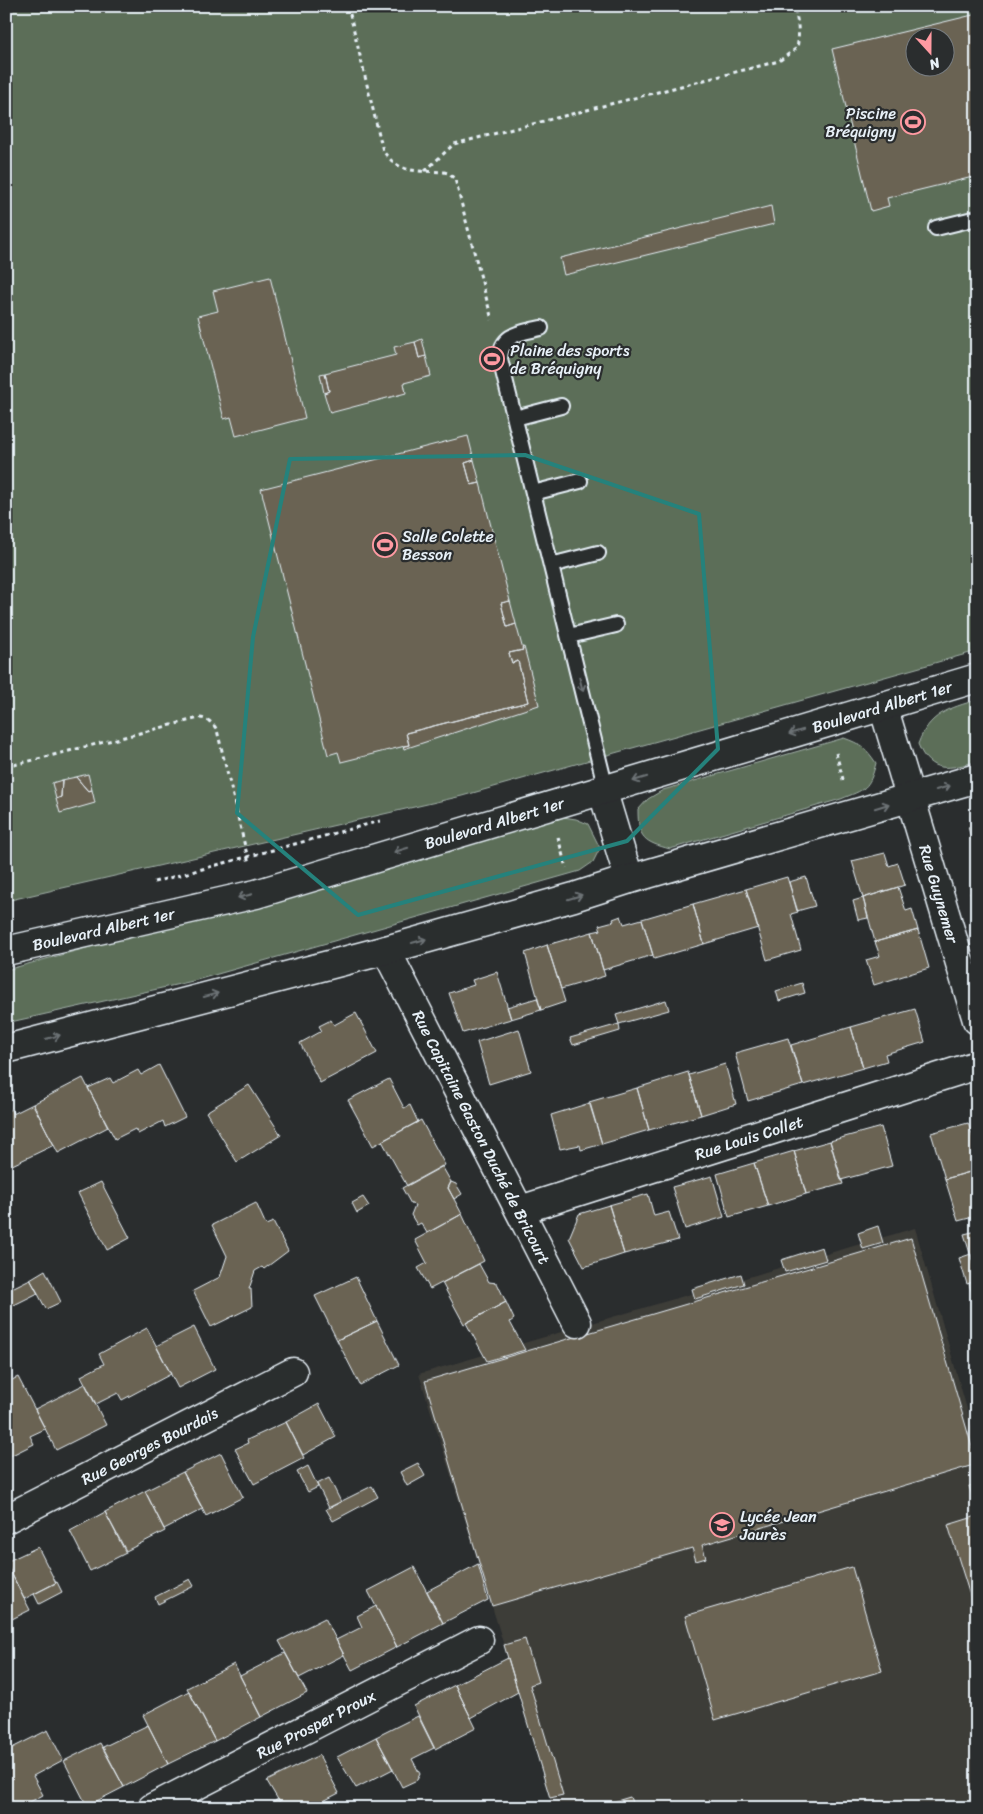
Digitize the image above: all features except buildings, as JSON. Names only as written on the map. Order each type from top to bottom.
[{"type":"main road","name":"Boulevard Albert 1er","points":[[6,951],[256,894],[977,678]]},
{"type":"main road","name":"Rue Guynemer","points":[[883,706],[977,1020]]},
{"type":"main road","points":[[6,1049],[386,950],[574,897],[630,878],[977,778]]},
{"type":"main road","points":[[604,789],[630,878]]},
{"type":"main road","name":"Rue Capitaine Gaston Duché de Bricourt","points":[[386,950],[577,1323]]},
{"type":"main road","name":"Rue Louis Collet","points":[[520,1210],[977,1065]]},
{"type":"main road","name":"Rue Georges Bourdais","points":[[6,1519],[293,1372]]},
{"type":"main road","name":"Rue Prosper Proux","points":[[152,1808],[480,1640]]},
{"type":"lane","points":[[936,228],[977,218]]},
{"type":"lane","points":[[541,328],[516,334],[505,342],[500,351],[500,359],[569,636],[604,789]]},
{"type":"lane","points":[[515,418],[561,406]]},
{"type":"lane","points":[[533,493],[580,481]]},
{"type":"lane","points":[[551,564],[598,553]]},
{"type":"lane","points":[[569,636],[616,625]]},
{"type":"path","points":[[348,6],[383,150],[392,161],[403,169],[448,173],[457,182],[493,322],[505,342]]},
{"type":"path","points":[[425,171],[454,144],[779,61],[797,48],[799,27],[794,6]]},
{"type":"path","points":[[6,767],[205,718],[217,730],[256,894]]},
{"type":"highlighted area","points":[[525,455],[699,514],[718,749],[627,841],[358,915],[237,813],[253,637],[290,459]]},
{"type":"shaded area","name":"Lycée Jean Jaurès","points":[[915,1228],[977,1444],[977,1808],[553,1808],[419,1374]]},
{"type":"green space","name":"Plaine des sports de Bréquigny","points":[[6,6],[977,6],[977,651],[462,796],[6,901]]},
{"type":"green space","points":[[977,700],[977,761],[958,766],[942,767],[928,761],[918,744],[928,726],[941,714]]},
{"type":"green space","points":[[844,738],[863,747],[876,763],[868,784],[856,793],[670,849],[648,841],[641,833],[638,810],[648,799],[663,790]]},
{"type":"green space","points":[[563,817],[576,819],[588,824],[600,848],[593,862],[580,871],[193,981],[6,1023],[6,970]]},
{"type":"place","name":"Piscine Bréquigny","points":[[913,122]]},
{"type":"place","name":"Plaine des sports de Bréquigny","points":[[492,359]]},
{"type":"place","name":"Salle Colette Besson","points":[[385,545]]},
{"type":"place","name":"Lycée Jean Jaurès","points":[[722,1525]]}]
